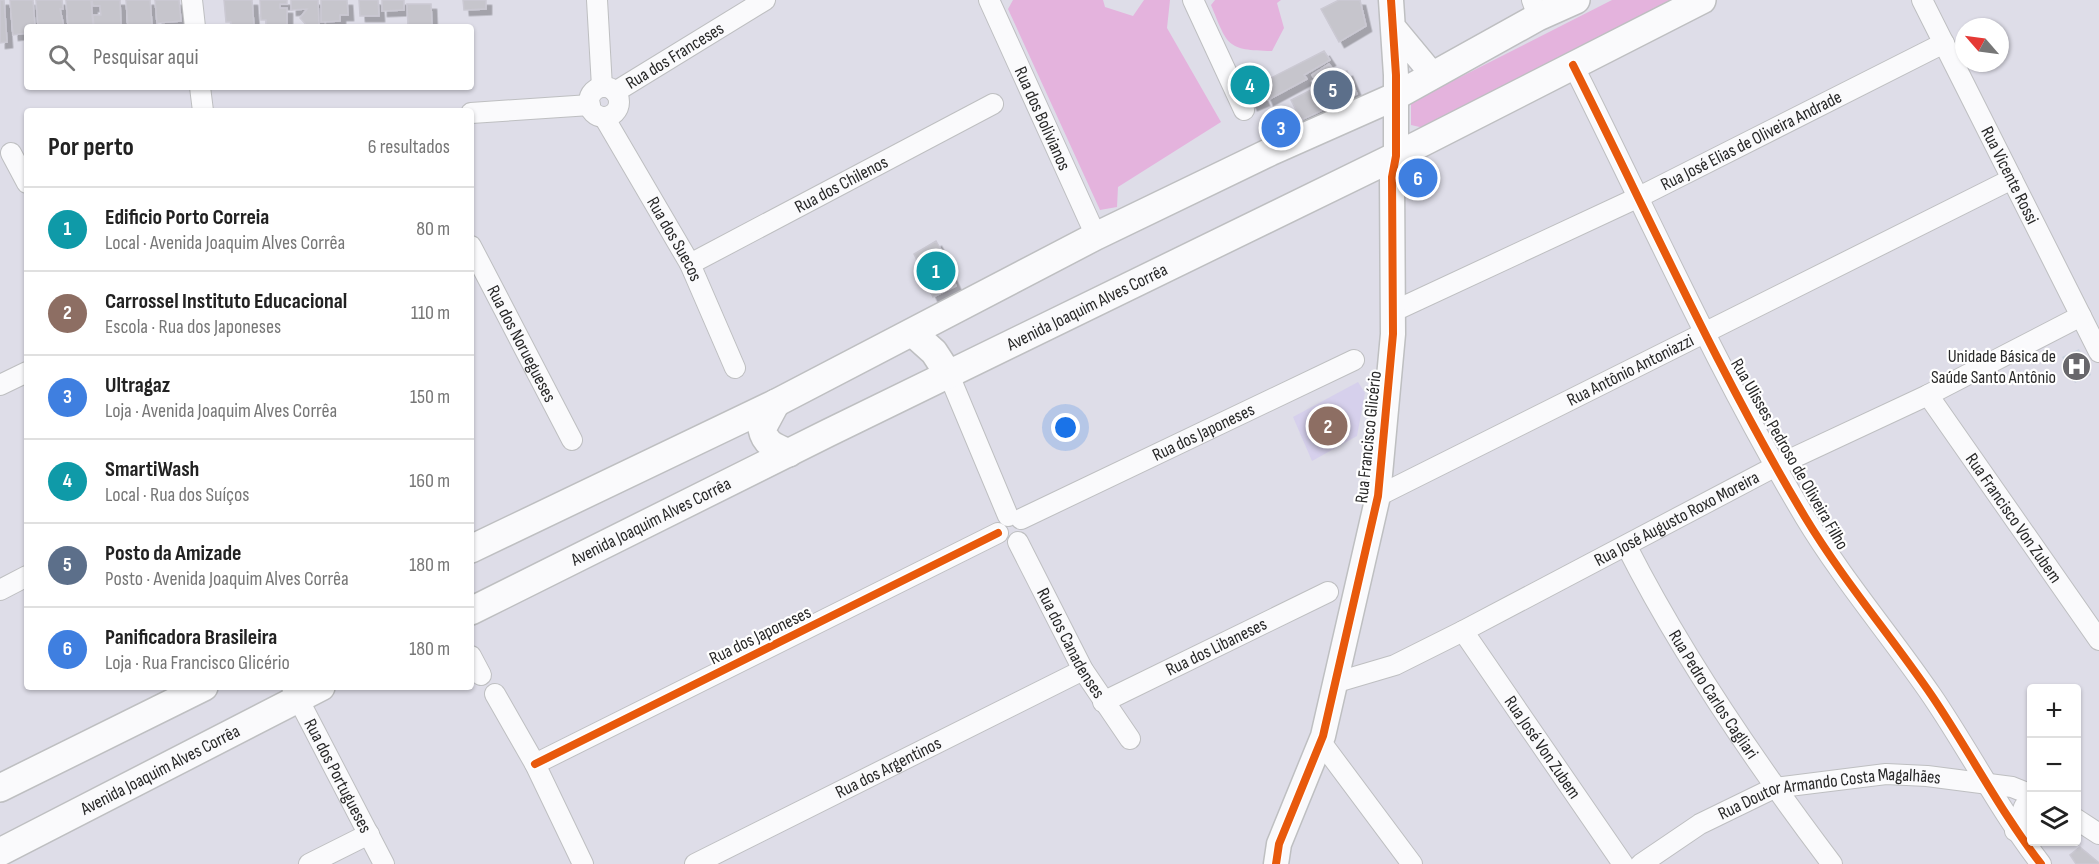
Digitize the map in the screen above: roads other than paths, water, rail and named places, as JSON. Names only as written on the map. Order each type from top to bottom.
[{"type":"main road","points":[[474,548],[777,404],[1096,236],[1270,152],[1394,97],[1433,75],[1535,9],[1576,0]]},
{"type":"main road","name":"Avenida Joaquim Alves Corrêa","points":[[474,610],[1396,156],[1702,0]]},
{"type":"main road","points":[[914,333],[933,352],[949,375]]},
{"type":"main road","points":[[777,404],[762,429],[764,439],[771,445],[789,453]]},
{"type":"main road","points":[[0,788],[198,690]]},
{"type":"main road","name":"Avenida Joaquim Alves Corrêa","points":[[0,852],[304,691]]},
{"type":"street","points":[[192,0],[195,24]]},
{"type":"street","points":[[474,113],[617,110],[619,100],[609,89],[597,0]]},
{"type":"street","name":"Rua dos Franceses","points":[[609,89],[765,0]]},
{"type":"street","name":"Rua dos Bolivianos","points":[[989,0],[1096,236]]},
{"type":"street","points":[[1193,0],[1244,110]]},
{"type":"street","name":"Rua Francisco Glicério","points":[[1276,864],[1279,844],[1321,742],[1378,496],[1388,398],[1392,312],[1392,177],[1396,156],[1394,28],[1391,0]]},
{"type":"street","name":"Rua Vicente Rossi","points":[[1922,0],[2099,352]]},
{"type":"street","points":[[1394,28],[1433,75]]},
{"type":"street","name":"Rua José Elias de Oliveira Andrade","points":[[1392,312],[1639,197],[1944,43]]},
{"type":"street","name":"Rua Ulisses Pedroso de Oliveira Filho","points":[[1573,65],[1639,197],[1703,335],[1821,543],[1933,697],[1973,765],[1989,785],[2015,831],[2041,864]]},
{"type":"street","points":[[597,111],[591,95],[609,89]]},
{"type":"street","points":[[200,90],[203,108]]},
{"type":"street","name":"Rua dos Chilenos","points":[[690,264],[993,104]]},
{"type":"street","name":"Rua dos Suecos","points":[[597,111],[690,264],[735,368]]},
{"type":"street","points":[[13,153],[24,177]]},
{"type":"street","name":"Rua Antônio Antoniazzi","points":[[1378,496],[2012,179]]},
{"type":"street","name":"Rua dos Noruegueses","points":[[474,252],[572,440]]},
{"type":"street","name":"Rua José Augusto Roxo Moreira","points":[[1334,683],[1395,665],[1627,547],[1776,466],[1928,395],[2080,316]]},
{"type":"street","name":"Rua dos Japoneses","points":[[1015,517],[1354,360]]},
{"type":"street","points":[[0,385],[24,373]]},
{"type":"street","points":[[949,375],[1015,517],[1026,531],[1018,542],[1008,543],[998,533],[1001,520],[1015,517]]},
{"type":"street","name":"Rua Francisco Von Zubem","points":[[1928,395],[2099,640]]},
{"type":"street","name":"Rua dos Japoneses","points":[[535,764],[998,533]]},
{"type":"street","name":"Rua dos Canadenses","points":[[1018,542],[1083,670],[1130,739]]},
{"type":"street","name":"Rua Pedro Carlos Cagliari","points":[[1627,547],[1657,605],[1774,788],[1832,864]]},
{"type":"street","points":[[0,590],[24,578]]},
{"type":"street","name":"Rua dos Libaneses","points":[[1103,702],[1328,592]]},
{"type":"street","name":"Rua José Von Zubem","points":[[1463,631],[1623,864]]},
{"type":"street","points":[[474,662],[481,675]]},
{"type":"street","name":"Rua dos Argentinos","points":[[695,864],[1083,670]]},
{"type":"street","name":"Rua dos Portugueses","points":[[304,691],[384,864]]},
{"type":"street","points":[[495,694],[535,764],[583,864]]},
{"type":"street","points":[[1321,742],[1412,864]]},
{"type":"street","name":"Rua Doutor Armando Costa Magalhães","points":[[1641,864],[1700,824],[1774,788],[1886,774],[1927,776],[2012,787],[2027,793]]},
{"type":"street","points":[[2015,831],[2024,807],[2027,807]]},
{"type":"street","points":[[2081,822],[2099,834]]},
{"type":"street","points":[[309,864],[369,834]]},
{"type":"place","name":"SmartiWash","points":[[1250,85]]},
{"type":"place","name":"Posto da Amizade","points":[[1333,90]]},
{"type":"place","name":"Ultragaz","points":[[1281,128]]},
{"type":"place","name":"Panificadora Brasileira","points":[[1418,178]]},
{"type":"place","name":"Edificio Porto Correia","points":[[936,271]]},
{"type":"place","name":"Unidade Básica de Saúde Santo Antônio","points":[[2077,366]]},
{"type":"place","name":"Carrossel Instituto Educacional","points":[[1328,426]]}]
